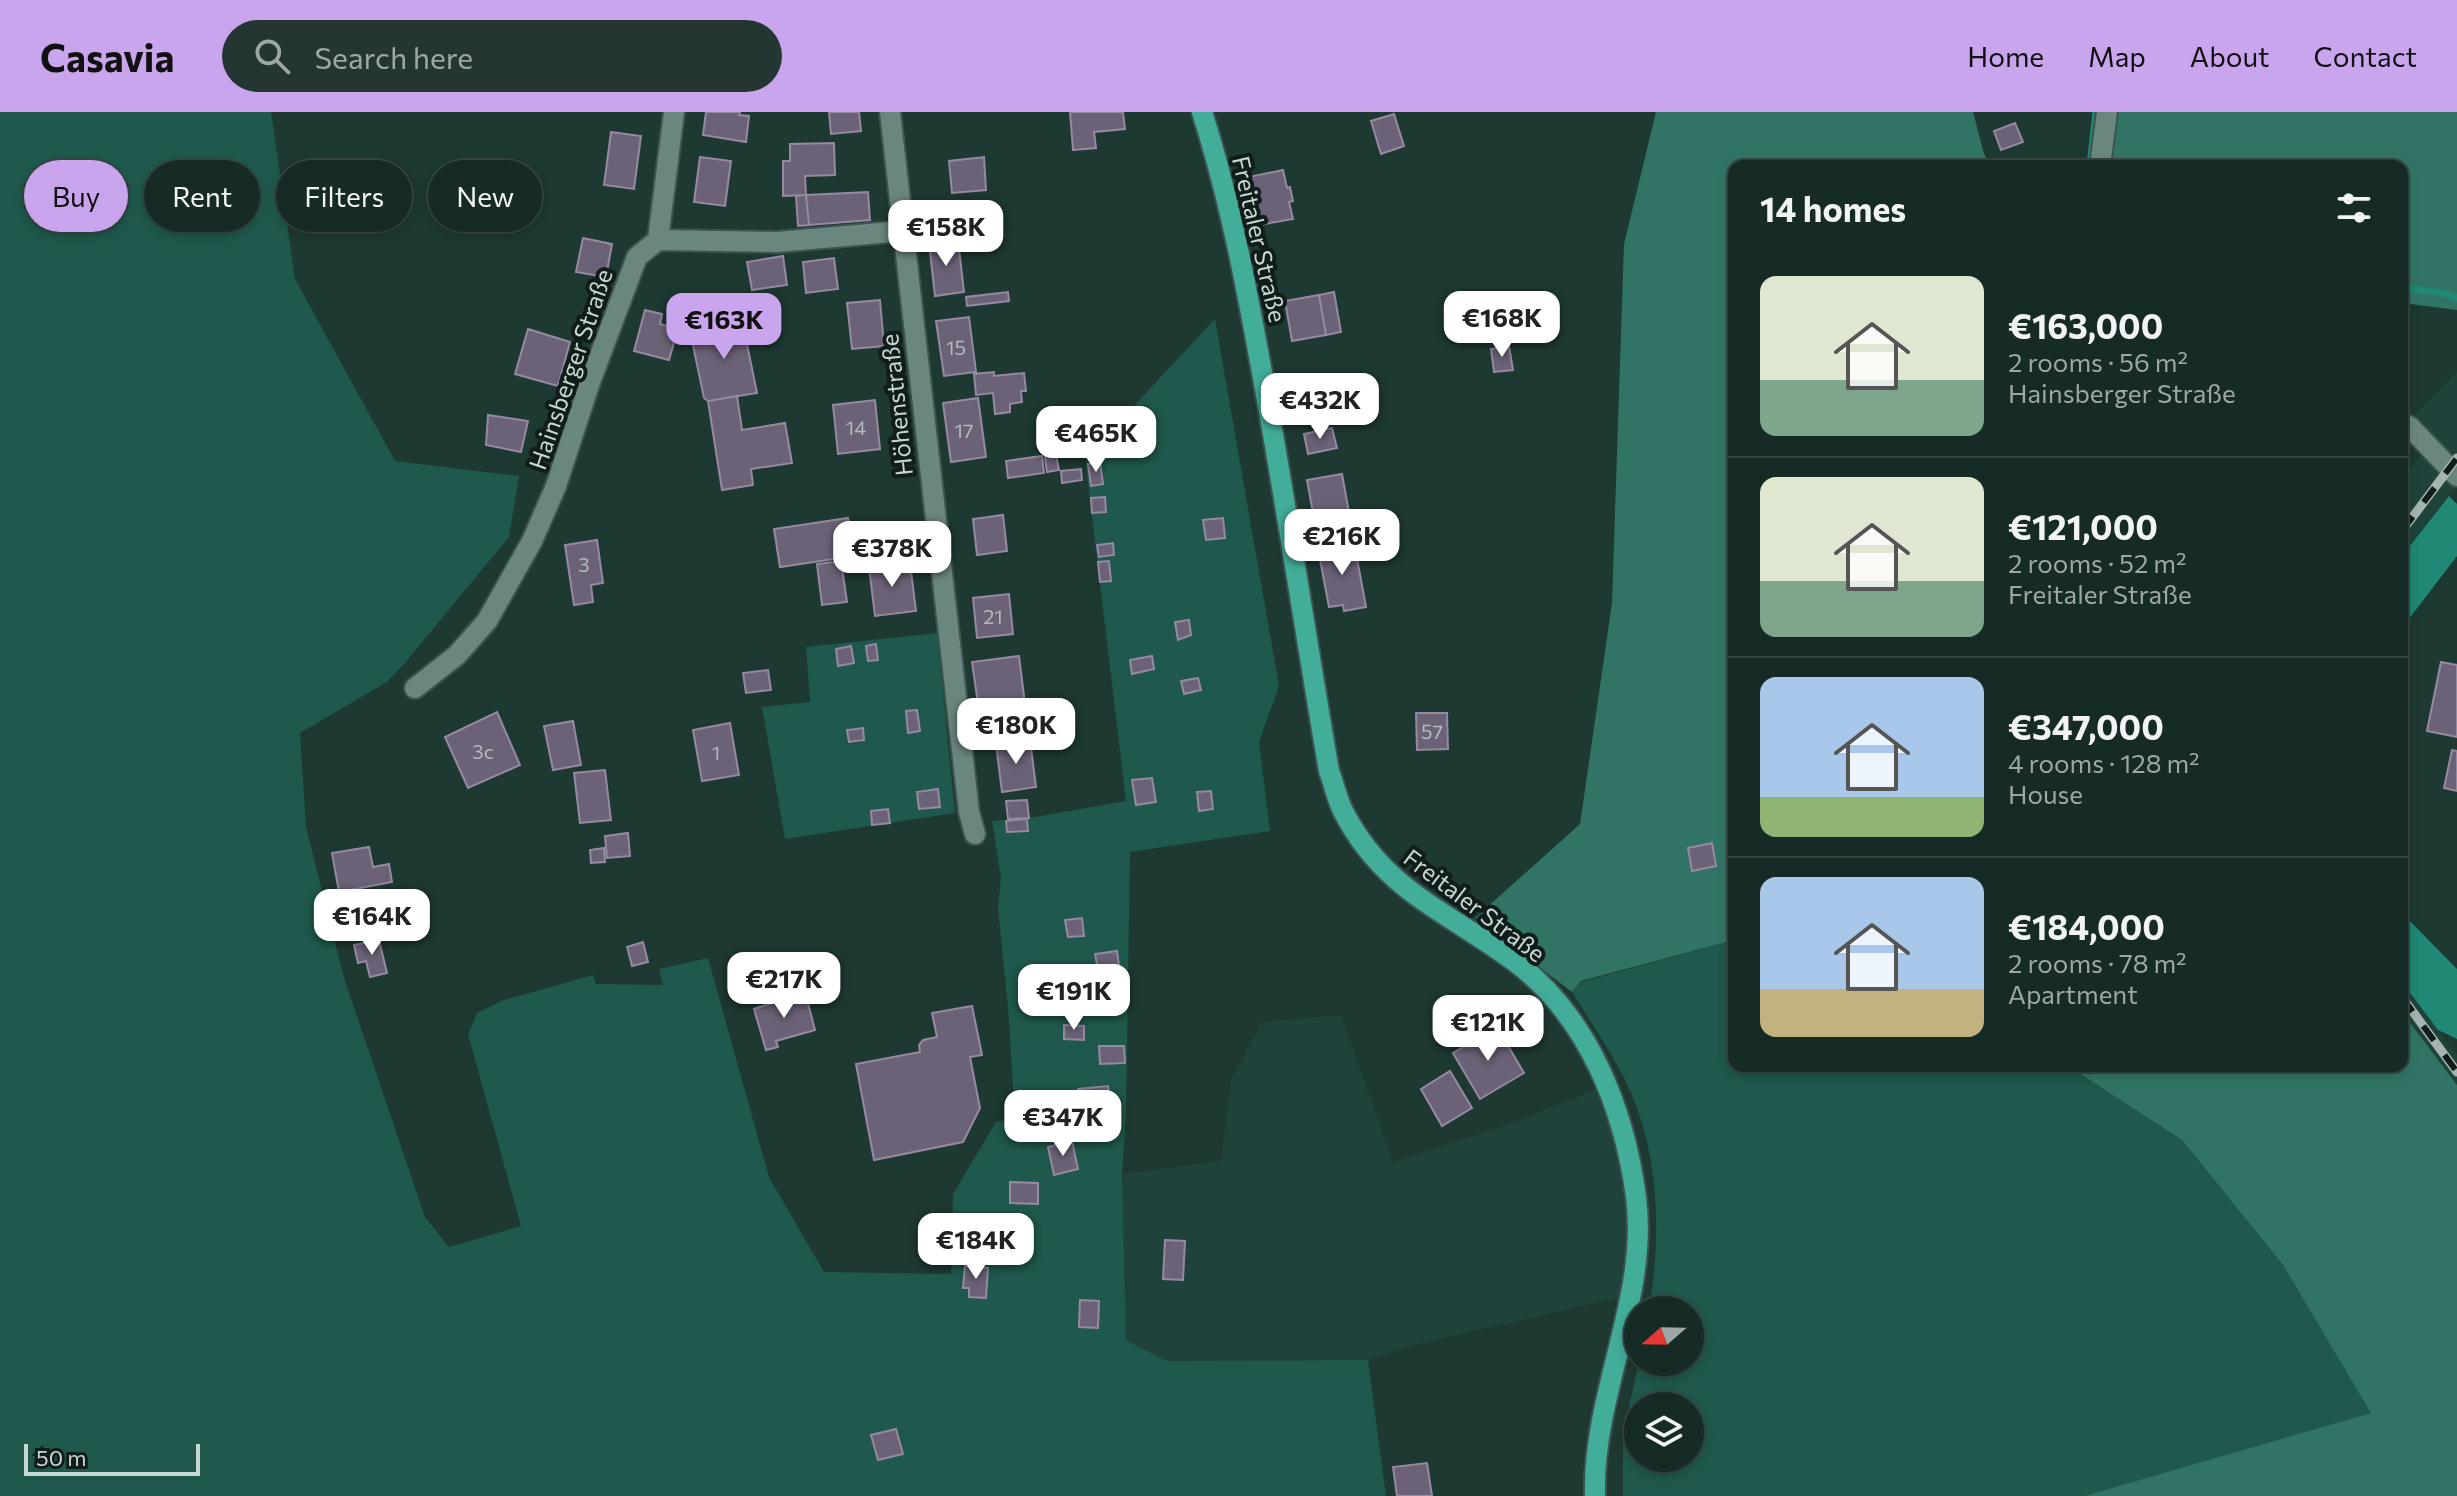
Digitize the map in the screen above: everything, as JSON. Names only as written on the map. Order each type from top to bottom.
[{"type":"main road","name":"Freitaler Straße","points":[[1202,112],[1227,196],[1243,269],[1329,771],[1342,809],[1364,847],[1388,874],[1422,902],[1515,962],[1568,1015],[1591,1051],[1622,1129],[1636,1200],[1638,1233],[1632,1284],[1602,1415],[1595,1496]]},
{"type":"street","points":[[674,112],[658,240],[777,242],[903,231]]},
{"type":"street","name":"Höhenstraße","points":[[890,112],[951,665],[969,812],[975,834]]},
{"type":"street","points":[[2101,160],[2107,112]]},
{"type":"street","name":"Hainsberger Straße","points":[[415,688],[457,655],[487,621],[556,486],[590,382],[637,257],[658,240]]},
{"type":"street","points":[[2408,426],[2457,476]]},
{"type":"shaded area","points":[[0,112],[271,112],[278,160],[276,232],[288,232],[295,279],[395,461],[519,476],[509,537],[404,664],[387,682],[300,733],[306,827],[344,978],[425,1217],[449,1247],[521,1226],[468,1034],[477,1013],[504,1000],[593,975],[596,984],[663,985],[659,969],[708,958],[769,1177],[824,1272],[951,1274],[953,1194],[996,1122],[1015,1119],[998,908],[1001,878],[992,821],[1029,818],[1126,801],[1085,458],[1215,319],[1279,686],[1259,742],[1270,831],[1130,852],[1126,1114],[1122,1174],[1126,1340],[1166,1361],[1368,1360],[1386,1496],[0,1496]]},
{"type":"shaded area","points":[[1656,112],[1973,112],[1988,160],[1728,160],[1728,942],[1581,981],[1572,992],[1475,918],[1580,824],[1612,603],[1624,244]]},
{"type":"shaded area","points":[[2118,112],[2457,112],[2457,310],[2408,304],[2408,160],[2111,160]]},
{"type":"shaded area","points":[[2457,371],[2457,485],[2408,548],[2408,471],[2436,438],[2415,415]]},
{"type":"shaded area","points":[[2449,496],[2457,504],[2457,556],[2408,620],[2408,548]]},
{"type":"shaded area","points":[[937,633],[955,813],[785,839],[762,707],[810,702],[806,647]]},
{"type":"shaded area","points":[[2408,919],[2457,969],[2457,1039],[2438,1030],[2408,990]]},
{"type":"shaded area","points":[[1728,942],[1728,1072],[2077,1072],[2182,1140],[2283,1265],[2372,1413],[2084,1496],[1623,1496],[1624,1429],[1624,1472],[1704,1472],[1704,1392],[1632,1392],[1636,1376],[1704,1376],[1704,1296],[1651,1296],[1656,1251],[1651,1162],[1635,1104],[1605,1044],[1572,992],[1581,982]]},
{"type":"shaded area","points":[[2408,990],[2457,1055],[2457,1085],[2408,1020]]},
{"type":"shaded area","points":[[1341,1015],[1393,1162],[1501,1127],[1595,1090],[1611,1130],[1622,1174],[1626,1214],[1625,1256],[1618,1298],[1422,1343],[1368,1360],[1166,1361],[1126,1341],[1122,1174],[1221,1161],[1231,1080],[1262,1022]]},
{"type":"shaded area","points":[[2408,1020],[2457,1085],[2457,1496],[2084,1496],[2371,1413],[2283,1265],[2182,1140],[2077,1072],[2408,1072]]},
{"type":"building","points":[[706,112],[740,112],[739,115],[749,116],[746,142],[703,135]]},
{"type":"building","points":[[829,112],[859,112],[861,131],[831,134]]},
{"type":"building","points":[[1070,112],[1123,112],[1125,129],[1094,132],[1096,148],[1073,150]]},
{"type":"building","points":[[1394,114],[1404,146],[1381,154],[1371,121]]},
{"type":"building","points":[[2015,123],[2023,142],[2001,150],[1994,131]]},
{"type":"building","points":[[611,132],[641,136],[634,189],[604,185]]},
{"type":"building","points":[[834,143],[835,175],[805,176],[806,195],[783,196],[783,161],[790,161],[790,144]]},
{"type":"building","points":[[700,157],[731,161],[725,206],[694,202]]},
{"type":"building","points":[[984,157],[986,190],[952,193],[949,161]]},
{"type":"building","points":[[1283,170],[1293,201],[1289,202],[1293,219],[1259,225],[1249,177]]},
{"type":"building","points":[[868,192],[870,220],[809,225],[806,195]]},
{"type":"building","points":[[806,195],[809,225],[798,226],[796,196]]},
{"type":"building","points":[[583,238],[612,244],[606,277],[576,272]]},
{"type":"building","points":[[958,240],[964,292],[935,296],[929,243]]},
{"type":"building","points":[[783,256],[787,285],[752,290],[747,262]]},
{"type":"building","points":[[834,258],[838,289],[806,293],[803,262]]},
{"type":"building","points":[[1008,292],[1009,301],[967,306],[966,297]]},
{"type":"building","points":[[1334,292],[1341,332],[1326,335],[1319,295]]},
{"type":"building","points":[[1319,295],[1326,335],[1292,341],[1285,301]]},
{"type":"building","points":[[880,300],[884,346],[852,349],[847,303]]},
{"type":"building","points":[[645,310],[662,314],[660,324],[678,329],[669,360],[634,351]]},
{"type":"building","points":[[969,317],[976,372],[944,376],[936,321]]},
{"type":"building","points":[[742,320],[757,393],[708,401],[704,398],[690,331]]},
{"type":"building","points":[[528,329],[570,342],[558,386],[515,374]]},
{"type":"building","points":[[1509,346],[1513,370],[1494,372],[1491,349]]},
{"type":"building","points":[[994,372],[994,376],[1024,373],[1026,391],[1021,391],[1022,402],[1010,404],[1010,412],[995,414],[993,393],[976,395],[974,374]]},
{"type":"building","points":[[737,396],[742,430],[785,423],[792,463],[751,469],[753,485],[722,490],[708,401]]},
{"type":"building","points":[[978,398],[986,457],[951,462],[943,403]]},
{"type":"building","points":[[875,400],[880,449],[838,454],[833,405]]},
{"type":"building","points":[[488,415],[528,421],[521,452],[486,445]]},
{"type":"building","points":[[1332,428],[1337,448],[1308,454],[1304,434]]},
{"type":"building","points":[[1055,450],[1059,470],[1047,472],[1044,451]]},
{"type":"building","points":[[1042,456],[1044,473],[1008,478],[1006,461]]},
{"type":"building","points":[[1100,462],[1103,484],[1091,486],[1088,464]]},
{"type":"building","points":[[1081,469],[1082,480],[1062,483],[1061,471]]},
{"type":"building","points":[[1342,474],[1350,518],[1315,524],[1307,480]]},
{"type":"building","points":[[1105,497],[1106,512],[1092,513],[1091,498]]},
{"type":"building","points":[[1003,515],[1007,551],[977,555],[973,519]]},
{"type":"building","points":[[848,518],[854,556],[780,567],[774,529]]},
{"type":"building","points":[[1223,518],[1225,538],[1206,540],[1203,520]]},
{"type":"building","points":[[597,540],[603,583],[591,585],[593,602],[574,605],[565,545]]},
{"type":"building","points":[[1354,542],[1366,607],[1344,611],[1343,605],[1329,607],[1318,549]]},
{"type":"building","points":[[1113,543],[1114,555],[1099,557],[1097,545]]},
{"type":"building","points":[[841,561],[847,602],[822,605],[817,564]]},
{"type":"building","points":[[1109,561],[1111,581],[1100,582],[1098,562]]},
{"type":"building","points":[[910,563],[916,611],[875,616],[869,567]]},
{"type":"building","points":[[1009,594],[1013,634],[977,638],[973,598]]},
{"type":"building","points":[[1189,620],[1191,635],[1178,640],[1175,622]]},
{"type":"building","points":[[876,644],[878,660],[868,661],[866,646]]},
{"type":"building","points":[[851,646],[854,663],[838,666],[836,649]]},
{"type":"building","points":[[1019,656],[1026,712],[980,718],[972,662]]},
{"type":"building","points":[[1152,656],[1154,669],[1132,674],[1130,660]]},
{"type":"building","points":[[2441,662],[2457,665],[2457,737],[2427,731]]},
{"type":"building","points":[[768,670],[771,690],[746,693],[743,673]]},
{"type":"building","points":[[1198,678],[1201,690],[1184,694],[1181,681]]},
{"type":"building","points":[[917,710],[920,731],[908,733],[906,711]]},
{"type":"building","points":[[497,712],[520,765],[468,788],[445,737]]},
{"type":"building","points":[[1416,713],[1447,713],[1448,749],[1417,750]]},
{"type":"building","points":[[573,721],[581,765],[553,770],[544,726]]},
{"type":"building","points":[[730,723],[739,775],[702,781],[693,730]]},
{"type":"building","points":[[863,728],[864,740],[849,742],[847,730]]},
{"type":"building","points":[[1030,740],[1036,787],[1002,792],[996,744]]},
{"type":"building","points":[[2452,750],[2457,751],[2457,791],[2444,788]]},
{"type":"building","points":[[605,770],[611,820],[580,823],[574,773]]},
{"type":"building","points":[[1152,778],[1156,802],[1136,805],[1132,780]]},
{"type":"building","points":[[938,789],[940,807],[919,809],[917,792]]},
{"type":"building","points":[[1211,791],[1213,809],[1199,811],[1197,792]]},
{"type":"building","points":[[1027,800],[1029,818],[1008,819],[1006,801]]},
{"type":"building","points":[[888,809],[890,823],[872,825],[871,811]]},
{"type":"building","points":[[1027,819],[1028,831],[1007,832],[1006,821]]},
{"type":"building","points":[[628,833],[630,856],[607,858],[605,836]]},
{"type":"building","points":[[1712,843],[1716,866],[1692,871],[1688,848]]},
{"type":"building","points":[[369,847],[373,867],[389,864],[392,882],[339,892],[332,853]]},
{"type":"building","points":[[604,848],[605,862],[591,863],[590,850]]},
{"type":"building","points":[[1082,918],[1084,936],[1068,937],[1065,920]]},
{"type":"building","points":[[379,940],[387,973],[370,977],[366,961],[358,963],[354,945]]},
{"type":"building","points":[[643,942],[648,962],[632,966],[627,947]]},
{"type":"building","points":[[1117,951],[1120,973],[1099,975],[1095,954]]},
{"type":"building","points":[[769,958],[775,977],[741,987],[735,968]]},
{"type":"building","points":[[805,992],[815,1030],[776,1041],[778,1047],[766,1050],[754,1009]]},
{"type":"building","points":[[1117,995],[1119,1012],[1095,1014],[1094,997]]},
{"type":"building","points":[[972,1006],[982,1055],[970,1057],[980,1108],[963,1142],[874,1160],[856,1064],[920,1052],[919,1045],[923,1040],[937,1037],[932,1013]]},
{"type":"building","points":[[1064,1025],[1084,1026],[1084,1040],[1064,1039]]},
{"type":"building","points":[[1497,1027],[1524,1073],[1480,1099],[1453,1053]]},
{"type":"building","points":[[1099,1046],[1124,1046],[1125,1063],[1100,1064]]},
{"type":"building","points":[[1450,1071],[1472,1108],[1442,1126],[1421,1089]]},
{"type":"building","points":[[1108,1086],[1111,1108],[1080,1110],[1078,1089]]},
{"type":"building","points":[[1072,1141],[1078,1169],[1054,1175],[1048,1147]]},
{"type":"building","points":[[1010,1182],[1038,1183],[1038,1204],[1010,1203]]},
{"type":"building","points":[[1165,1240],[1185,1241],[1183,1280],[1163,1279]]},
{"type":"building","points":[[965,1266],[988,1268],[986,1298],[969,1297],[969,1288],[963,1288]]},
{"type":"building","points":[[1080,1300],[1099,1301],[1098,1328],[1079,1327]]},
{"type":"building","points":[[896,1429],[903,1454],[878,1460],[871,1435]]},
{"type":"building","points":[[1427,1463],[1432,1496],[1397,1496],[1393,1467]]},
{"type":"waterway","points":[[2091,160],[2096,112]]},
{"type":"waterway","points":[[2408,289],[2439,292],[2457,298]]},
{"type":"railway","points":[[2408,523],[2457,458]]},
{"type":"railway","points":[[2408,1005],[2457,1072]]}]
